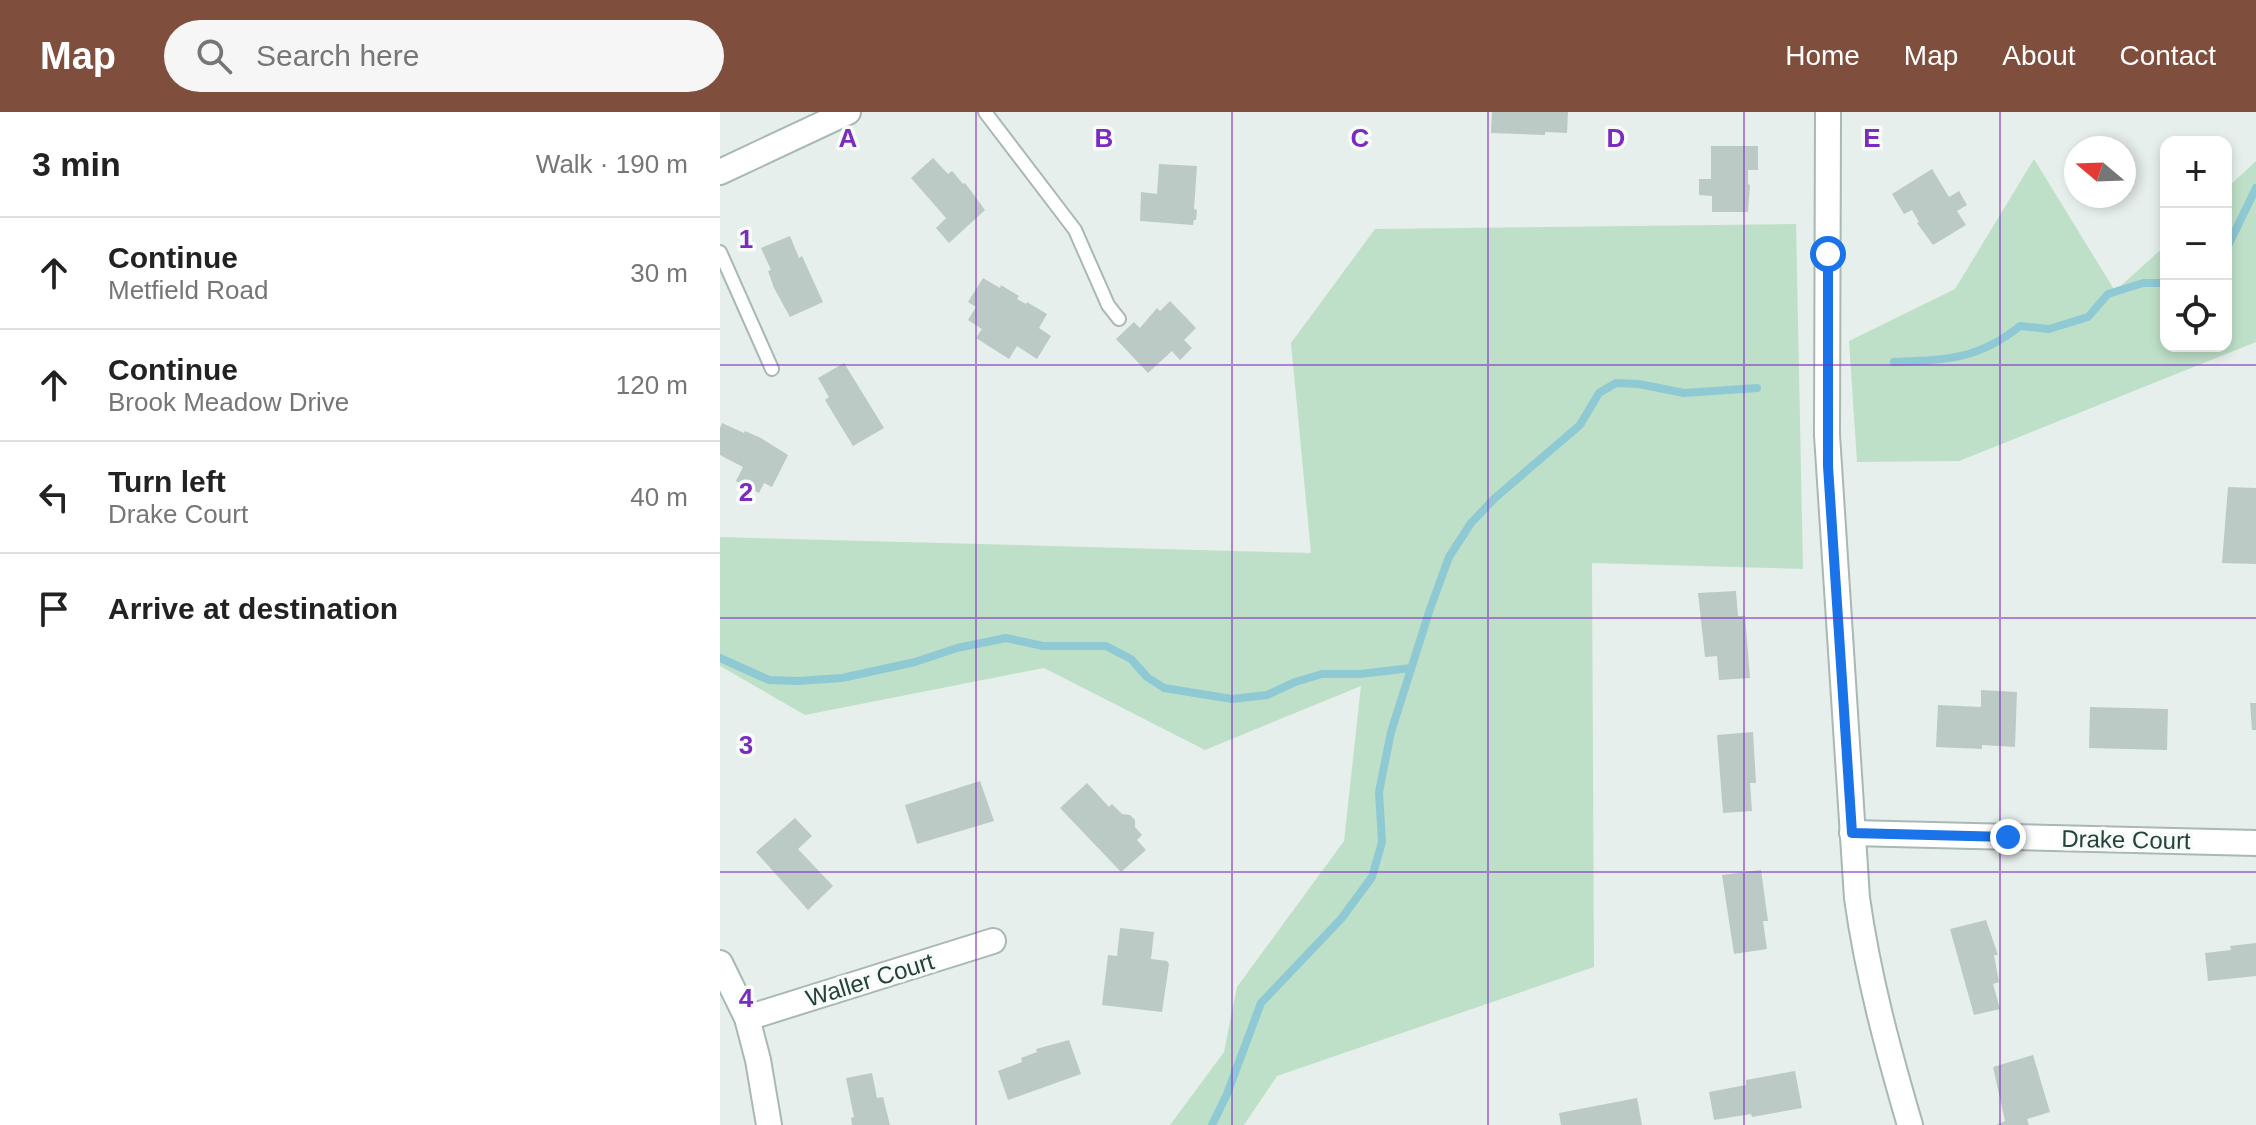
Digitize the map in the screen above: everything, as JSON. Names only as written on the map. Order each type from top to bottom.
[{"type":"street","points":[[720,172],[848,112]]},
{"type":"street","points":[[1828,112],[1829,497],[1857,898],[1866,958],[1910,1125]]},
{"type":"street","name":"Drake Court","points":[[1852,833],[2256,843]]},
{"type":"street","name":"Waller Court","points":[[747,1018],[993,941]]},
{"type":"street","points":[[720,963],[747,1018],[769,1125]]},
{"type":"lane","points":[[985,112],[1075,230],[1108,305],[1119,319]]},
{"type":"lane","points":[[720,252],[772,369]]},
{"type":"green space","points":[[2034,159],[2115,291],[2160,250],[2160,352],[2231,352],[1959,461],[1857,462],[1849,341],[1955,289]]},
{"type":"green space","points":[[2256,161],[2256,342],[2232,352],[2232,183]]},
{"type":"green space","points":[[1796,224],[1803,569],[1592,563],[1594,967],[1277,1076],[1244,1125],[1170,1125],[1224,1052],[1237,987],[1344,841],[1361,686],[1205,750],[1044,668],[805,715],[720,666],[720,537],[1311,553],[1291,343],[1375,229]]},
{"type":"building","points":[[1492,112],[1568,112],[1567,133],[1491,133]]},
{"type":"building","points":[[1711,146],[1758,146],[1758,170],[1748,170],[1748,212],[1712,212],[1712,196],[1699,195],[1699,179],[1711,179]]},
{"type":"building","points":[[933,158],[948,174],[952,171],[965,183],[985,210],[949,243],[936,228],[946,218],[911,178]]},
{"type":"building","points":[[1159,164],[1197,166],[1194,209],[1197,210],[1193,225],[1140,221],[1141,192],[1157,194]]},
{"type":"building","points":[[1932,169],[1949,197],[1959,191],[1967,205],[1957,211],[1966,225],[1933,245],[1917,223],[1912,210],[1904,214],[1892,194]]},
{"type":"building","points":[[790,236],[823,302],[790,317],[774,288],[768,271],[771,270],[761,248]]},
{"type":"building","points":[[983,278],[1000,288],[1001,285],[1019,296],[1017,299],[1047,314],[1039,328],[1051,336],[1037,359],[1017,346],[1009,359],[976,338],[982,329],[968,320],[976,307],[968,302]]},
{"type":"building","points":[[1170,301],[1196,328],[1184,340],[1192,348],[1180,360],[1172,351],[1148,373],[1116,339],[1134,322],[1140,328],[1157,308],[1160,311]]},
{"type":"building","points":[[844,363],[884,428],[853,446],[825,400],[829,397],[818,378]]},
{"type":"building","points":[[722,423],[761,438],[788,455],[772,487],[764,483],[759,493],[736,481],[743,467],[720,455]]},
{"type":"building","points":[[2228,487],[2256,488],[2256,564],[2222,563]]},
{"type":"building","points":[[1736,591],[1738,616],[1745,616],[1750,678],[1719,680],[1717,656],[1705,657],[1698,593]]},
{"type":"building","points":[[1981,690],[2017,692],[2015,747],[1936,747],[1938,705],[1981,707]]},
{"type":"building","points":[[2250,703],[2256,703],[2256,730],[2252,730]]},
{"type":"building","points":[[2090,707],[2168,709],[2167,750],[2089,748]]},
{"type":"building","points":[[1753,732],[1756,783],[1750,783],[1752,811],[1723,813],[1717,735]]},
{"type":"building","points":[[980,781],[994,821],[917,844],[905,805]]},
{"type":"building","points":[[1087,783],[1109,807],[1112,804],[1122,814],[1130,815],[1142,835],[1137,840],[1146,850],[1121,872],[1060,808]]},
{"type":"building","points":[[795,818],[812,836],[798,849],[833,886],[808,910],[756,852]]},
{"type":"building","points":[[1761,870],[1768,921],[1763,921],[1767,949],[1734,954],[1722,875]]},
{"type":"building","points":[[1986,920],[1998,955],[1994,955],[1999,982],[1993,984],[2000,1009],[1974,1015],[1950,929]]},
{"type":"building","points":[[1120,928],[1154,932],[1151,959],[1169,964],[1162,1012],[1102,1005],[1108,955],[1117,956]]},
{"type":"building","points":[[2256,943],[2256,976],[2208,981],[2205,953]]},
{"type":"building","points":[[1069,1040],[1081,1074],[1008,1100],[998,1071],[1022,1062],[1021,1058],[1037,1052],[1036,1049]]},
{"type":"building","points":[[2033,1055],[2050,1112],[2027,1119],[2029,1125],[1996,1125],[2005,1121],[1993,1067]]},
{"type":"building","points":[[1795,1071],[1802,1108],[1714,1120],[1709,1092],[1746,1085],[1746,1080]]},
{"type":"building","points":[[872,1073],[877,1098],[883,1097],[890,1125],[852,1125],[851,1118],[854,1117],[846,1078]]},
{"type":"building","points":[[1637,1098],[1642,1125],[1561,1125],[1559,1113]]},
{"type":"waterway","points":[[2232,238],[2256,188]]},
{"type":"waterway","points":[[1894,362],[1945,359],[1975,352],[2020,326],[2049,329],[2088,317],[2108,294],[2143,283],[2160,283]]},
{"type":"waterway","points":[[1212,1125],[1261,1003],[1341,919],[1372,877],[1382,842],[1379,792],[1391,732],[1449,557],[1471,523],[1495,498],[1580,425],[1599,393],[1616,383],[1684,393],[1757,388]]},
{"type":"waterway","points":[[720,658],[769,680],[798,681],[842,678],[1006,638],[1043,646],[1106,646],[1131,659],[1147,677],[1164,688],[1232,699],[1267,695],[1322,674],[1360,674],[1411,668]]},
{"type":"route","points":[[1828,254],[1829,497],[1852,833],[2008,837]]}]
